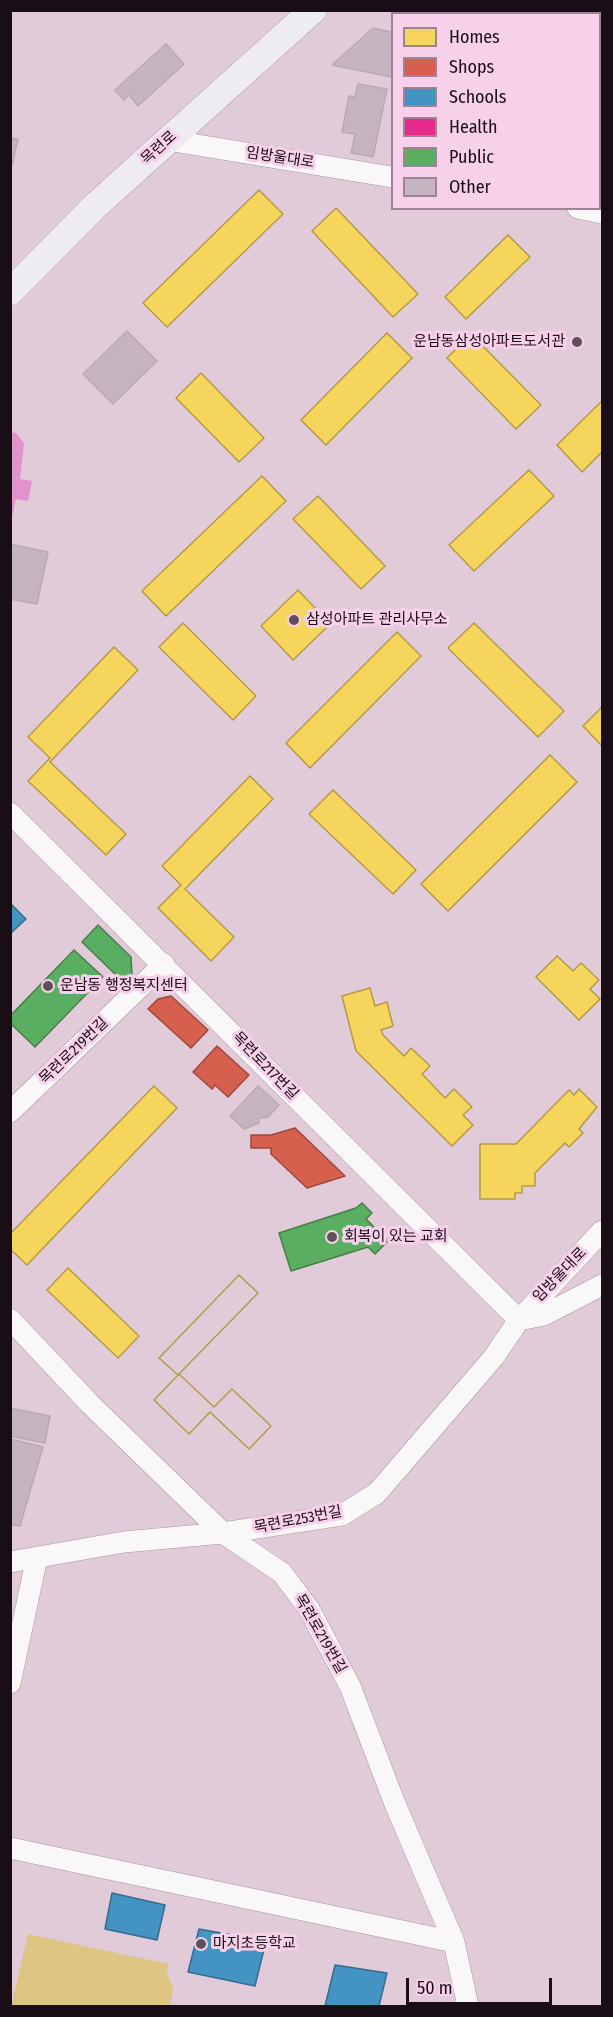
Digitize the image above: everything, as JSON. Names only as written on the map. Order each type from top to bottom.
[{"type":"main road","name":"목련로","points":[[10,292],[42,257],[167,140],[313,10]]},
{"type":"street","name":"임방울대로","points":[[167,140],[391,177]]},
{"type":"street","points":[[588,210],[603,213]]},
{"type":"street","name":"목련로217번길","points":[[10,813],[519,1320]]},
{"type":"street","name":"목련로219번길","points":[[10,1112],[164,964]]},
{"type":"street","name":"임방울대로","points":[[519,1320],[603,1231]]},
{"type":"street","points":[[519,1320],[544,1315],[603,1285]]},
{"type":"street","name":"목련로219번길","points":[[10,1319],[30,1343],[90,1404],[223,1533],[282,1573],[309,1609],[350,1686],[395,1804],[454,1942],[468,2007]]},
{"type":"street","name":"목련로253번길","points":[[10,1562],[124,1542],[223,1533],[342,1515],[377,1493],[493,1358],[519,1320]]},
{"type":"street","points":[[10,1683],[37,1557]]},
{"type":"street","points":[[10,1848],[454,1942]]},
{"type":"shaded area","points":[[11,432],[16,433],[24,443],[20,479],[32,481],[28,501],[16,499],[11,522]]},
{"type":"shaded area","points":[[28,1934],[169,1964],[167,1973],[173,1988],[170,2006],[11,2006]]},
{"type":"building: Homes","points":[[259,190],[283,214],[167,327],[143,303]]},
{"type":"building: Homes","points":[[336,208],[418,294],[393,317],[312,231]]},
{"type":"building: Homes","points":[[508,235],[530,257],[466,319],[445,297]]},
{"type":"building: Homes","points":[[387,333],[412,358],[326,445],[301,420]]},
{"type":"building: Homes","points":[[471,334],[541,405],[516,429],[447,358]]},
{"type":"building: Homes","points":[[201,373],[264,438],[239,462],[176,398]]},
{"type":"building: Homes","points":[[602,401],[602,452],[582,472],[557,445]]},
{"type":"building: Homes","points":[[529,470],[554,496],[474,571],[449,545]]},
{"type":"building: Homes","points":[[262,476],[286,501],[166,616],[142,591]]},
{"type":"building: Homes","points":[[318,496],[385,566],[361,589],[293,519]]},
{"type":"building: Homes","name":"삼성아파트 관리사무소","points":[[298,590],[317,610],[313,613],[327,627],[293,660],[261,626]]},
{"type":"building: Homes","points":[[183,623],[256,696],[233,720],[159,647]]},
{"type":"building: Homes","points":[[474,623],[564,711],[538,737],[448,648]]},
{"type":"building: Homes","points":[[397,632],[421,656],[310,768],[286,743]]},
{"type":"building: Homes","points":[[114,647],[138,670],[50,762],[126,834],[106,855],[28,781],[50,758],[28,737]]},
{"type":"building: Homes","points":[[602,707],[602,746],[583,726]]},
{"type":"building: Homes","points":[[550,755],[577,782],[448,911],[421,884]]},
{"type":"building: Homes","points":[[250,776],[273,799],[185,889],[234,937],[211,961],[158,908],[181,885],[162,866]]},
{"type":"building: Homes","points":[[333,790],[416,870],[393,894],[309,814]]},
{"type":"building: Homes","points":[[557,956],[573,971],[581,963],[599,980],[590,989],[600,999],[579,1020],[536,977]]},
{"type":"building: Homes","points":[[370,988],[375,1006],[387,1002],[393,1026],[381,1030],[383,1035],[404,1056],[411,1048],[430,1066],[422,1074],[445,1098],[454,1089],[472,1107],[463,1115],[473,1125],[452,1146],[356,1051],[342,996]]},
{"type":"building: Homes","points":[[154,1086],[177,1108],[27,1265],[10,1249],[10,1234]]},
{"type":"building: Homes","points":[[579,1089],[597,1107],[579,1129],[583,1133],[569,1147],[565,1143],[535,1173],[535,1186],[522,1186],[522,1193],[515,1193],[515,1199],[480,1199],[480,1144],[516,1144],[569,1090],[574,1095]]},
{"type":"building: Homes","points":[[68,1268],[139,1336],[118,1358],[47,1290]]},
{"type":"building: Homes","points":[[239,1275],[258,1293],[178,1375],[159,1358]]},
{"type":"building: Homes","points":[[239,1275],[258,1293],[179,1374],[214,1407],[232,1389],[271,1426],[249,1449],[210,1412],[189,1434],[154,1400],[178,1375],[159,1358]]},
{"type":"building: Homes","points":[[179,1374],[214,1407],[232,1389],[271,1426],[249,1449],[210,1412],[189,1434],[154,1400]]},
{"type":"building: Shops","points":[[171,996],[208,1030],[191,1048],[148,1009],[158,999]]},
{"type":"building: Shops","points":[[217,1046],[249,1075],[228,1097],[215,1085],[212,1089],[193,1072]]},
{"type":"building: Shops","points":[[295,1128],[345,1176],[307,1188],[271,1154],[271,1148],[251,1148],[251,1135],[271,1135]]},
{"type":"building: Schools","points":[[10,903],[26,919],[10,934]]},
{"type":"building: Schools","points":[[112,1893],[165,1905],[157,1940],[105,1929]]},
{"type":"building: Schools","points":[[199,1929],[266,1941],[255,1986],[188,1972]]},
{"type":"building: Schools","points":[[335,1965],[387,1973],[379,2006],[325,2006]]},
{"type":"building: Health","points":[[601,58],[602,58],[601,102]]},
{"type":"building: Public","points":[[98,925],[131,957],[132,975],[128,981],[115,974],[82,942]]},
{"type":"building: Public","name":"운남동 행정복지센터","points":[[74,950],[103,977],[35,1047],[10,1023],[10,1016]]},
{"type":"building: Public","name":"회복이 있는 교회","points":[[362,1203],[372,1213],[366,1219],[388,1241],[375,1254],[368,1247],[291,1271],[279,1233],[356,1208]]},
{"type":"building: Other","points":[[373,28],[391,32],[391,77],[332,65]]},
{"type":"building: Other","points":[[166,44],[184,64],[138,106],[129,95],[124,100],[115,90]]},
{"type":"building: Other","points":[[358,84],[387,89],[373,157],[351,153],[355,134],[342,132],[349,96],[355,97]]},
{"type":"building: Other","points":[[10,138],[18,139],[12,165],[10,164]]},
{"type":"building: Other","points":[[127,331],[157,361],[113,404],[83,374]]},
{"type":"building: Other","points":[[10,544],[48,552],[37,604],[10,599]]},
{"type":"building: Other","points":[[258,1086],[279,1105],[268,1117],[259,1118],[259,1123],[244,1129],[230,1116]]},
{"type":"building: Other","points":[[10,1408],[50,1416],[45,1443],[10,1436]]},
{"type":"building: Other","points":[[10,1439],[43,1447],[20,1526],[10,1525]]},
{"type":"place","name":"운남동삼성아파트도서관","points":[[577,342]]},
{"type":"place","name":"삼성아파트 관리사무소","points":[[294,620]]},
{"type":"place","name":"운남동 행정복지센터","points":[[48,986]]},
{"type":"place","name":"회복이 있는 교회","points":[[332,1237]]},
{"type":"place","name":"마지초등학교","points":[[201,1944]]}]
